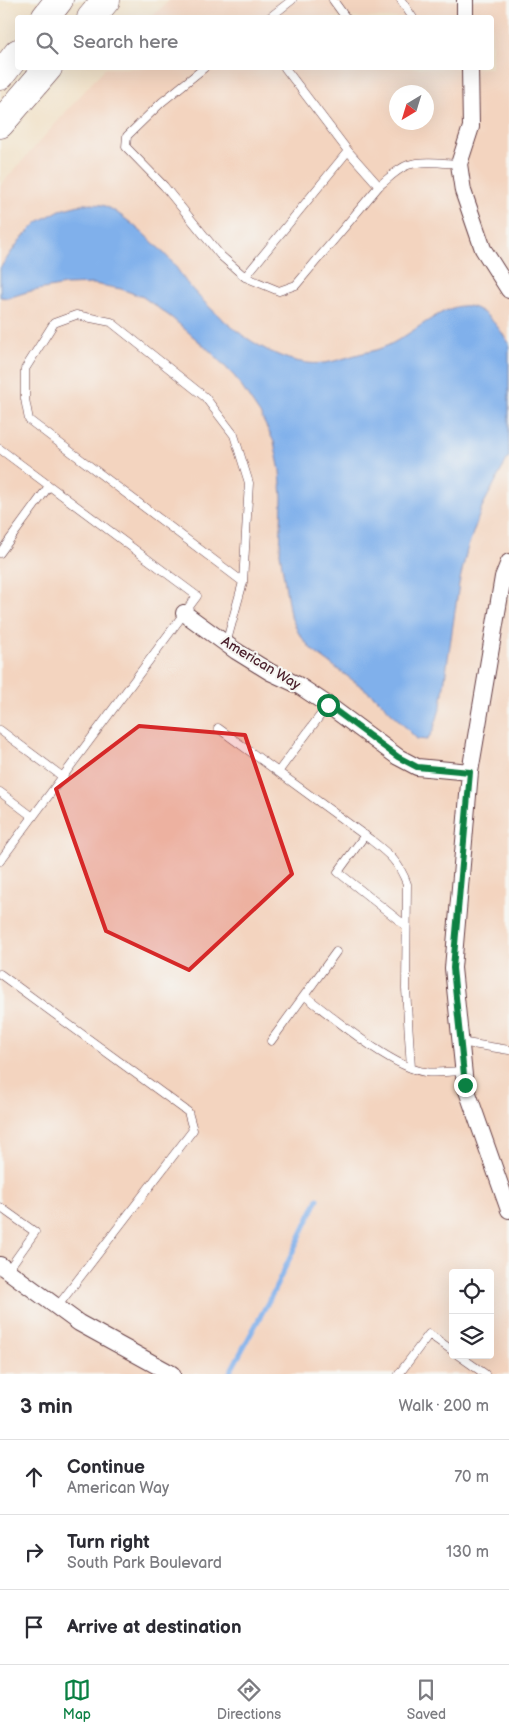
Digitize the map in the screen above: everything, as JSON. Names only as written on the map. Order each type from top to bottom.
[{"type":"highway","points":[[47,15],[59,0]]},
{"type":"highway","points":[[94,15],[106,0]]},
{"type":"highway","points":[[0,76],[15,58]]},
{"type":"highway","points":[[0,124],[46,70]]},
{"type":"street","points":[[465,0],[466,15]]},
{"type":"street","points":[[470,70],[470,128],[459,164],[463,191],[483,250],[509,290]]},
{"type":"street","points":[[509,562],[503,577],[470,772],[453,968],[465,1085],[509,1210]]},
{"type":"street","name":"American Way","points":[[184,613],[226,644],[270,672],[298,685],[328,705],[398,757],[417,767],[470,772]]},
{"type":"street","points":[[4,1267],[79,1323],[172,1374]]},
{"type":"lane","points":[[273,15],[292,0]]},
{"type":"lane","points":[[333,0],[344,15]]},
{"type":"lane","points":[[400,0],[411,15]]},
{"type":"lane","points":[[202,70],[162,102],[127,136],[126,147],[164,186],[220,255],[245,277],[279,291],[296,285],[379,186],[393,174],[408,165],[427,163],[459,164]]},
{"type":"lane","points":[[287,70],[348,151],[379,186]]},
{"type":"lane","points":[[245,277],[348,151]]},
{"type":"lane","points":[[226,644],[243,582],[249,483],[234,435],[205,397],[111,322],[76,315],[54,323],[25,369],[25,399],[29,420],[243,582]]},
{"type":"lane","points":[[0,449],[197,596],[0,861]]},
{"type":"lane","points":[[0,553],[50,486]]},
{"type":"lane","points":[[278,772],[328,705]]},
{"type":"lane","points":[[218,728],[365,835],[394,858],[402,871],[407,884],[406,989],[411,1068]]},
{"type":"lane","points":[[0,730],[63,777]]},
{"type":"lane","points":[[0,792],[33,817]]},
{"type":"lane","points":[[365,835],[338,872],[406,926]]},
{"type":"lane","points":[[0,846],[7,852]]},
{"type":"lane","points":[[271,1041],[336,952]]},
{"type":"lane","points":[[0,974],[188,1112],[193,1130],[57,1307]]},
{"type":"lane","points":[[305,996],[381,1052],[411,1068],[425,1072],[463,1071]]},
{"type":"lane","points":[[460,1042],[509,1050]]},
{"type":"lane","points":[[0,1207],[35,1232],[4,1267]]},
{"type":"lane","points":[[399,1374],[429,1334],[449,1348]]},
{"type":"lane","points":[[464,1359],[485,1374]]},
{"type":"highlighted area","points":[[139,726],[245,735],[292,874],[189,970],[106,931],[56,789]]},
{"type":"shaded area","points":[[170,0],[509,0],[509,1374],[0,1374],[0,186],[103,70],[494,70],[494,15],[153,15]]},
{"type":"water","points":[[83,204],[102,205],[129,221],[166,255],[189,286],[214,312],[253,342],[267,350],[296,361],[321,363],[335,361],[381,348],[393,343],[437,315],[459,306],[468,306],[481,311],[496,325],[509,343],[509,456],[482,507],[467,550],[459,584],[441,706],[433,731],[427,740],[417,739],[378,699],[312,650],[299,634],[290,615],[280,553],[282,498],[280,471],[274,442],[260,414],[235,377],[211,352],[172,318],[143,297],[121,289],[94,284],[65,285],[27,292],[8,298],[0,297],[0,268],[20,240],[38,222],[60,210]]},
{"type":"waterway","points":[[229,1374],[273,1293],[318,1199]]},
{"type":"route","points":[[328,705],[398,757],[417,767],[470,772],[453,968],[465,1085]]}]
